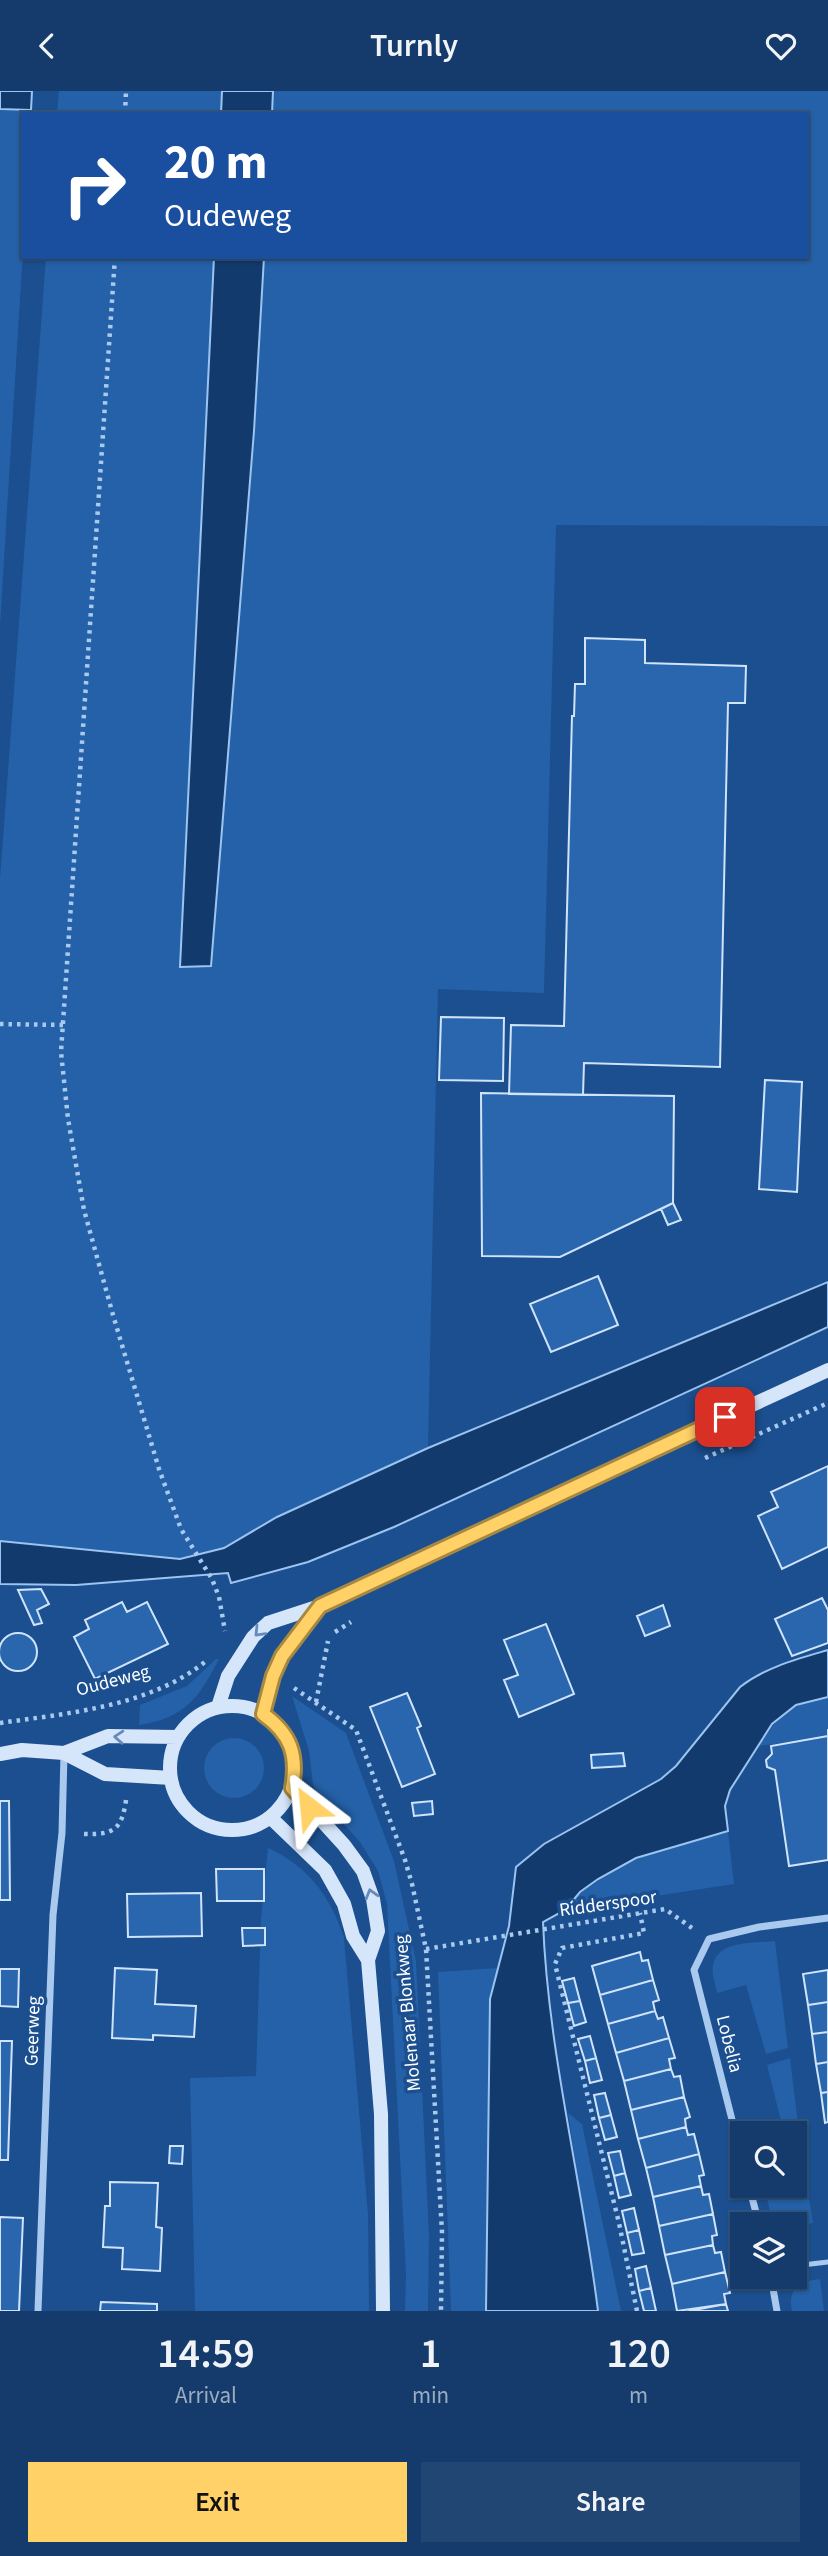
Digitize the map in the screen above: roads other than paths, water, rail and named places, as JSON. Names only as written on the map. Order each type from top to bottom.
[{"type":"main road","points":[[218,1707],[228,1676],[253,1637],[268,1623],[320,1606],[377,1577],[828,1370]]},
{"type":"main road","points":[[263,1714],[273,1676],[282,1656],[320,1606]]},
{"type":"main road","points":[[218,1707],[249,1708],[263,1714],[279,1728],[290,1746],[294,1760],[292,1788],[279,1809],[257,1826],[241,1830],[225,1831],[195,1819],[175,1794],[171,1778],[170,1764],[178,1737],[202,1713],[218,1707]]},
{"type":"main road","points":[[64,1753],[108,1736],[178,1737]]},
{"type":"main road","points":[[0,1753],[22,1750],[64,1753],[105,1774],[171,1778]]},
{"type":"main road","name":"Molenaar Blonkweg","points":[[292,1788],[344,1845],[363,1871],[373,1899],[378,1931],[368,1961],[381,2114],[383,2311]]},
{"type":"main road","name":"Molenaar Blonkweg","points":[[270,1817],[326,1870],[344,1904],[353,1936],[368,1961]]},
{"type":"street","name":"Geerweg","points":[[38,2311],[53,1915],[62,1833],[64,1753]]},
{"type":"street","name":"Lobelia","points":[[732,2121],[694,1970],[709,1939],[759,1927],[828,1918]]},
{"type":"street","points":[[773,2289],[777,2311]]},
{"type":"lane","points":[[807,2264],[828,2262]]}]
